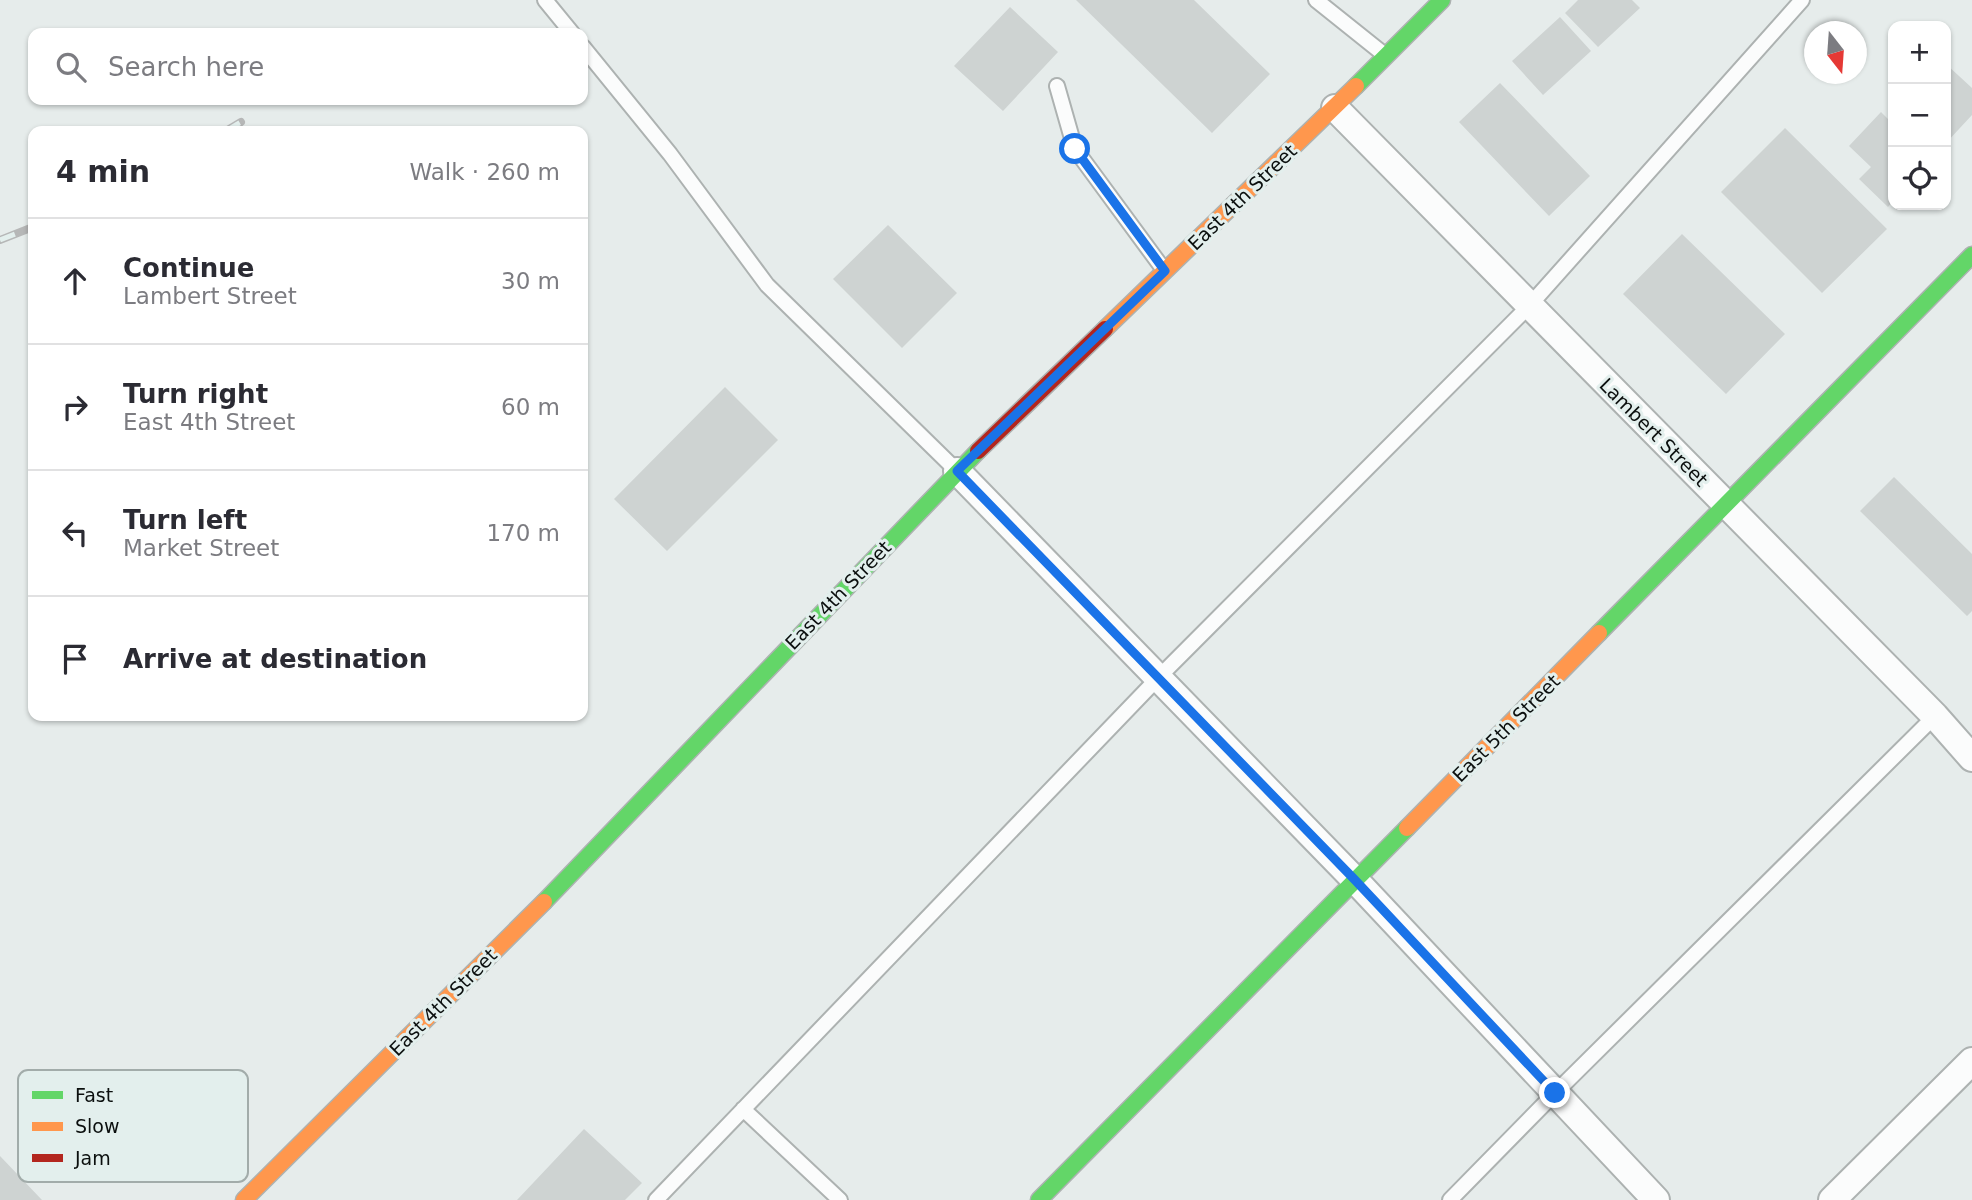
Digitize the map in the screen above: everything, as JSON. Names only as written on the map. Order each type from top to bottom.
[{"type":"main road","name":"East 4th Street","points":[[244,1200],[559,887],[957,471],[1335,108],[1442,0]]},
{"type":"main road","name":"East 5th Street","points":[[1039,1200],[1972,255]]},
{"type":"street","name":"Lambert Street","points":[[1335,108],[1934,716],[1972,758]]},
{"type":"street","points":[[957,471],[1355,880],[1656,1200]]},
{"type":"street","points":[[1832,1200],[1972,1061]]},
{"type":"lane","points":[[545,0],[568,28]]},
{"type":"lane","points":[[1316,0],[1386,56]]},
{"type":"lane","points":[[656,1200],[1158,678],[1529,306],[1802,0]]},
{"type":"lane","points":[[588,53],[670,154],[767,285],[957,471]]},
{"type":"lane","points":[[1057,86],[1075,149],[1165,271]]},
{"type":"lane","points":[[1450,1200],[1934,716]]},
{"type":"lane","points":[[743,1109],[840,1200]]},
{"type":"building","points":[[1076,0],[1194,0],[1270,74],[1212,133]]},
{"type":"building","points":[[1578,0],[1632,0],[1640,8],[1598,47],[1565,13]]},
{"type":"building","points":[[1010,7],[1058,52],[1003,111],[954,66]]},
{"type":"building","points":[[1560,17],[1591,51],[1543,95],[1512,61]]},
{"type":"building","points":[[1951,69],[1972,88],[1972,115],[1951,138]]},
{"type":"building","points":[[1500,83],[1590,176],[1549,216],[1459,122]]},
{"type":"building","points":[[1881,112],[1888,119],[1888,207],[1859,179],[1871,167],[1849,146]]},
{"type":"building","points":[[1785,128],[1887,229],[1822,293],[1721,192]]},
{"type":"building","points":[[888,225],[957,293],[902,348],[833,279]]},
{"type":"building","points":[[1682,234],[1785,334],[1726,394],[1623,294]]},
{"type":"building","points":[[725,387],[778,440],[667,551],[614,499]]},
{"type":"building","points":[[1894,477],[1972,554],[1972,611],[1967,616],[1860,511]]},
{"type":"building","points":[[584,1129],[642,1183],[625,1200],[517,1200]]},
{"type":"building","points":[[0,1156],[18,1175],[18,1182],[25,1182],[42,1200],[0,1200]]},
{"type":"railway","points":[[234,126],[241,122]]},
{"type":"railway","points":[[0,240],[28,229]]},
{"type":"traffic: fast","points":[[1356,86],[1442,0]]},
{"type":"traffic: fast","points":[[1599,633],[1972,255]]},
{"type":"traffic: fast","points":[[544,902],[978,451]]},
{"type":"traffic: fast","points":[[1039,1200],[1407,828]]},
{"type":"traffic: slow","points":[[1105,329],[1356,86]]},
{"type":"traffic: slow","points":[[1407,828],[1599,633]]},
{"type":"traffic: slow","points":[[244,1200],[544,902]]},
{"type":"traffic: jam","points":[[978,451],[1105,329]]},
{"type":"route","points":[[1075,149],[1165,271],[957,471],[1355,880],[1555,1093]]}]
